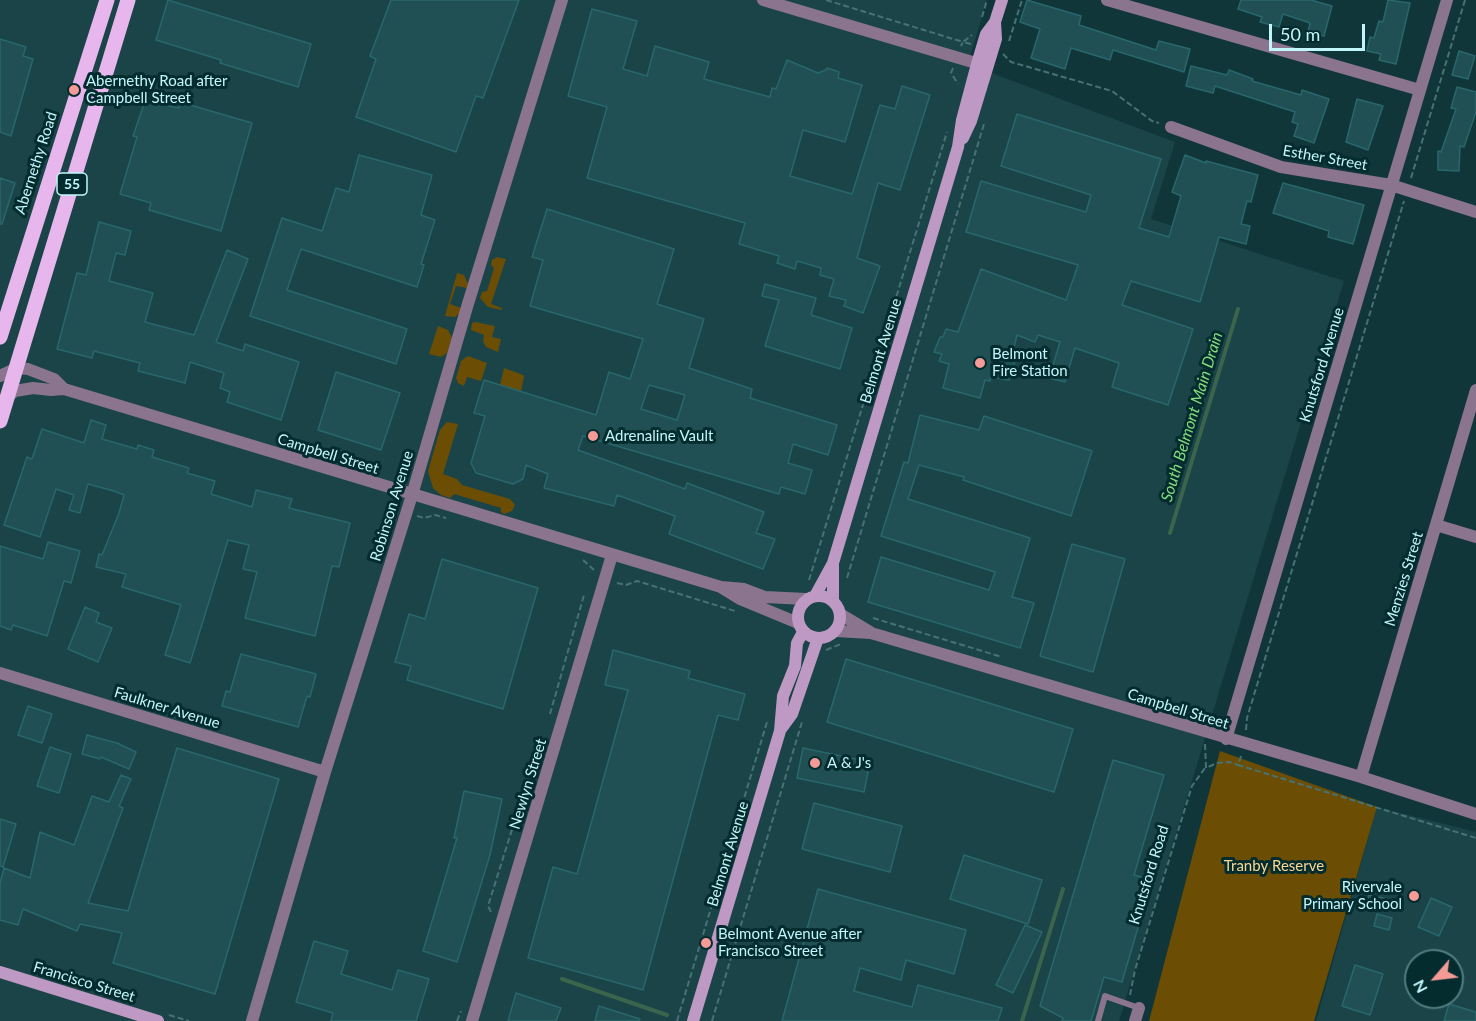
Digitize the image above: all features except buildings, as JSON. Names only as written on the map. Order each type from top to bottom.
[{"type":"main road","name":"Abernethy Road","points":[[0,337],[107,0]]},
{"type":"main road","name":"55","points":[[0,421],[128,0]]},
{"type":"main road","name":"Belmont Avenue","points":[[811,598],[833,563],[958,147],[962,120],[987,49],[986,34],[995,22],[1002,0]]},
{"type":"main road","name":"Belmont Avenue","points":[[833,563],[833,601]]},
{"type":"main road","points":[[828,597],[840,614],[839,626],[830,635],[818,638],[801,627],[799,610],[811,598],[828,597]]},
{"type":"main road","name":"Belmont Avenue","points":[[781,729],[780,713],[783,696],[795,666],[801,627]]},
{"type":"main road","name":"Belmont Avenue","points":[[693,1021],[781,729],[792,714],[818,638]]},
{"type":"main road","name":"Francisco Street","points":[[0,972],[158,1021]]},
{"type":"street","name":"Robinson Avenue","points":[[252,1021],[325,771],[412,495],[458,336],[562,0]]},
{"type":"street","points":[[763,0],[982,65]]},
{"type":"street","points":[[1107,0],[1420,90]]},
{"type":"street","name":"Knutsford Avenue","points":[[1226,739],[1447,0]]},
{"type":"street","name":"Esther Street","points":[[1171,127],[1281,167],[1391,185],[1476,212]]},
{"type":"street","points":[[0,376],[17,368]]},
{"type":"street","name":"Campbell Street","points":[[17,368],[28,369],[54,379],[64,389]]},
{"type":"street","name":"Campbell Street","points":[[8,396],[15,391],[33,388],[64,389],[721,588],[801,627]]},
{"type":"street","name":"Menzies Street","points":[[1361,777],[1476,390]]},
{"type":"street","points":[[1436,525],[1476,537]]},
{"type":"street","name":"Newlyn Street","points":[[472,1021],[612,555]]},
{"type":"street","name":"Campbell Street","points":[[721,588],[744,588],[765,597],[811,598]]},
{"type":"street","name":"Campbell Street","points":[[840,614],[871,633]]},
{"type":"street","name":"Campbell Street","points":[[836,631],[871,633],[1361,777],[1476,814]]},
{"type":"street","name":"Faulkner Avenue","points":[[0,673],[325,771]]},
{"type":"street","points":[[1135,1021],[1139,1008]]},
{"type":"lane","points":[[1098,1021],[1105,996],[1139,1008]]},
{"type":"path","points":[[826,0],[987,49],[1005,55],[1011,62],[1112,92],[1152,121]]},
{"type":"path","points":[[981,21],[987,0]]},
{"type":"path","points":[[1008,44],[1022,0]]},
{"type":"path","points":[[1466,0],[1247,718],[1245,744],[1238,765],[1476,838]]},
{"type":"path","points":[[960,87],[951,73],[963,42],[978,31]]},
{"type":"path","points":[[1003,63],[1005,55]]},
{"type":"path","points":[[847,577],[987,116]]},
{"type":"path","points":[[807,584],[950,122]]},
{"type":"path","points":[[406,513],[424,518],[435,515],[446,518]]},
{"type":"path","points":[[582,559],[594,569],[597,579],[626,585],[637,581],[745,614]]},
{"type":"path","points":[[548,721],[584,595],[590,592]]},
{"type":"path","points":[[812,657],[821,659],[824,651],[846,641],[849,632]]},
{"type":"path","points":[[677,1021],[770,713]]},
{"type":"path","points":[[711,1021],[803,719]]},
{"type":"path","points":[[495,919],[488,906],[536,753],[539,746],[547,741]]},
{"type":"path","name":"Knutsford Road","points":[[1131,995],[1135,970],[1192,786],[1206,768]]},
{"type":"path","points":[[457,1021],[466,1005]]},
{"type":"shaded area","points":[[0,0],[987,0],[968,64],[1175,142],[1151,219],[1344,281],[1119,1021],[0,1021]]},
{"type":"shaded area","name":"Rivervale Primary School","points":[[1377,807],[1476,832],[1476,1021],[1316,1021]]},
{"type":"green space","points":[[497,257],[506,259],[491,304],[502,310],[488,307],[480,298],[482,292],[487,291],[494,268],[491,265],[492,260]]},
{"type":"green space","points":[[457,273],[464,275],[468,284],[467,288],[456,286],[450,304],[461,308],[460,313],[455,317],[445,316]]},
{"type":"green space","points":[[472,323],[495,326],[492,337],[501,339],[498,352],[486,347],[483,341],[484,335],[471,330]]},
{"type":"green space","points":[[438,326],[448,330],[452,338],[447,353],[441,357],[429,354]]},
{"type":"green space","points":[[468,356],[487,363],[481,381],[467,377],[464,386],[458,383],[456,378],[461,361]]},
{"type":"green space","points":[[504,368],[523,375],[521,391],[500,385]]},
{"type":"green space","points":[[447,422],[458,424],[443,474],[457,479],[462,485],[510,499],[515,505],[512,511],[504,514],[501,508],[454,494],[450,498],[441,495],[433,488],[428,471],[440,430]]},
{"type":"green space","name":"Tranby Reserve","points":[[1220,751],[1377,807],[1314,1021],[1149,1021]]},
{"type":"waterway","name":"South Belmont Main Drain","points":[[1170,533],[1238,309]]},
{"type":"waterway","name":"South Belmont Main Drain","points":[[1022,1021],[1063,889]]},
{"type":"waterway","points":[[562,979],[667,1015]]},
{"type":"place","name":"Abernethy Road after Campbell Street","points":[[74,90]]},
{"type":"place","name":"Belmont Fire Station","points":[[980,363]]},
{"type":"place","name":"Adrenaline Vault","points":[[593,436]]},
{"type":"place","name":"A & J's","points":[[815,763]]},
{"type":"place","name":"Rivervale Primary School","points":[[1414,896]]},
{"type":"place","name":"Belmont Avenue after Francisco Street","points":[[706,943]]}]
